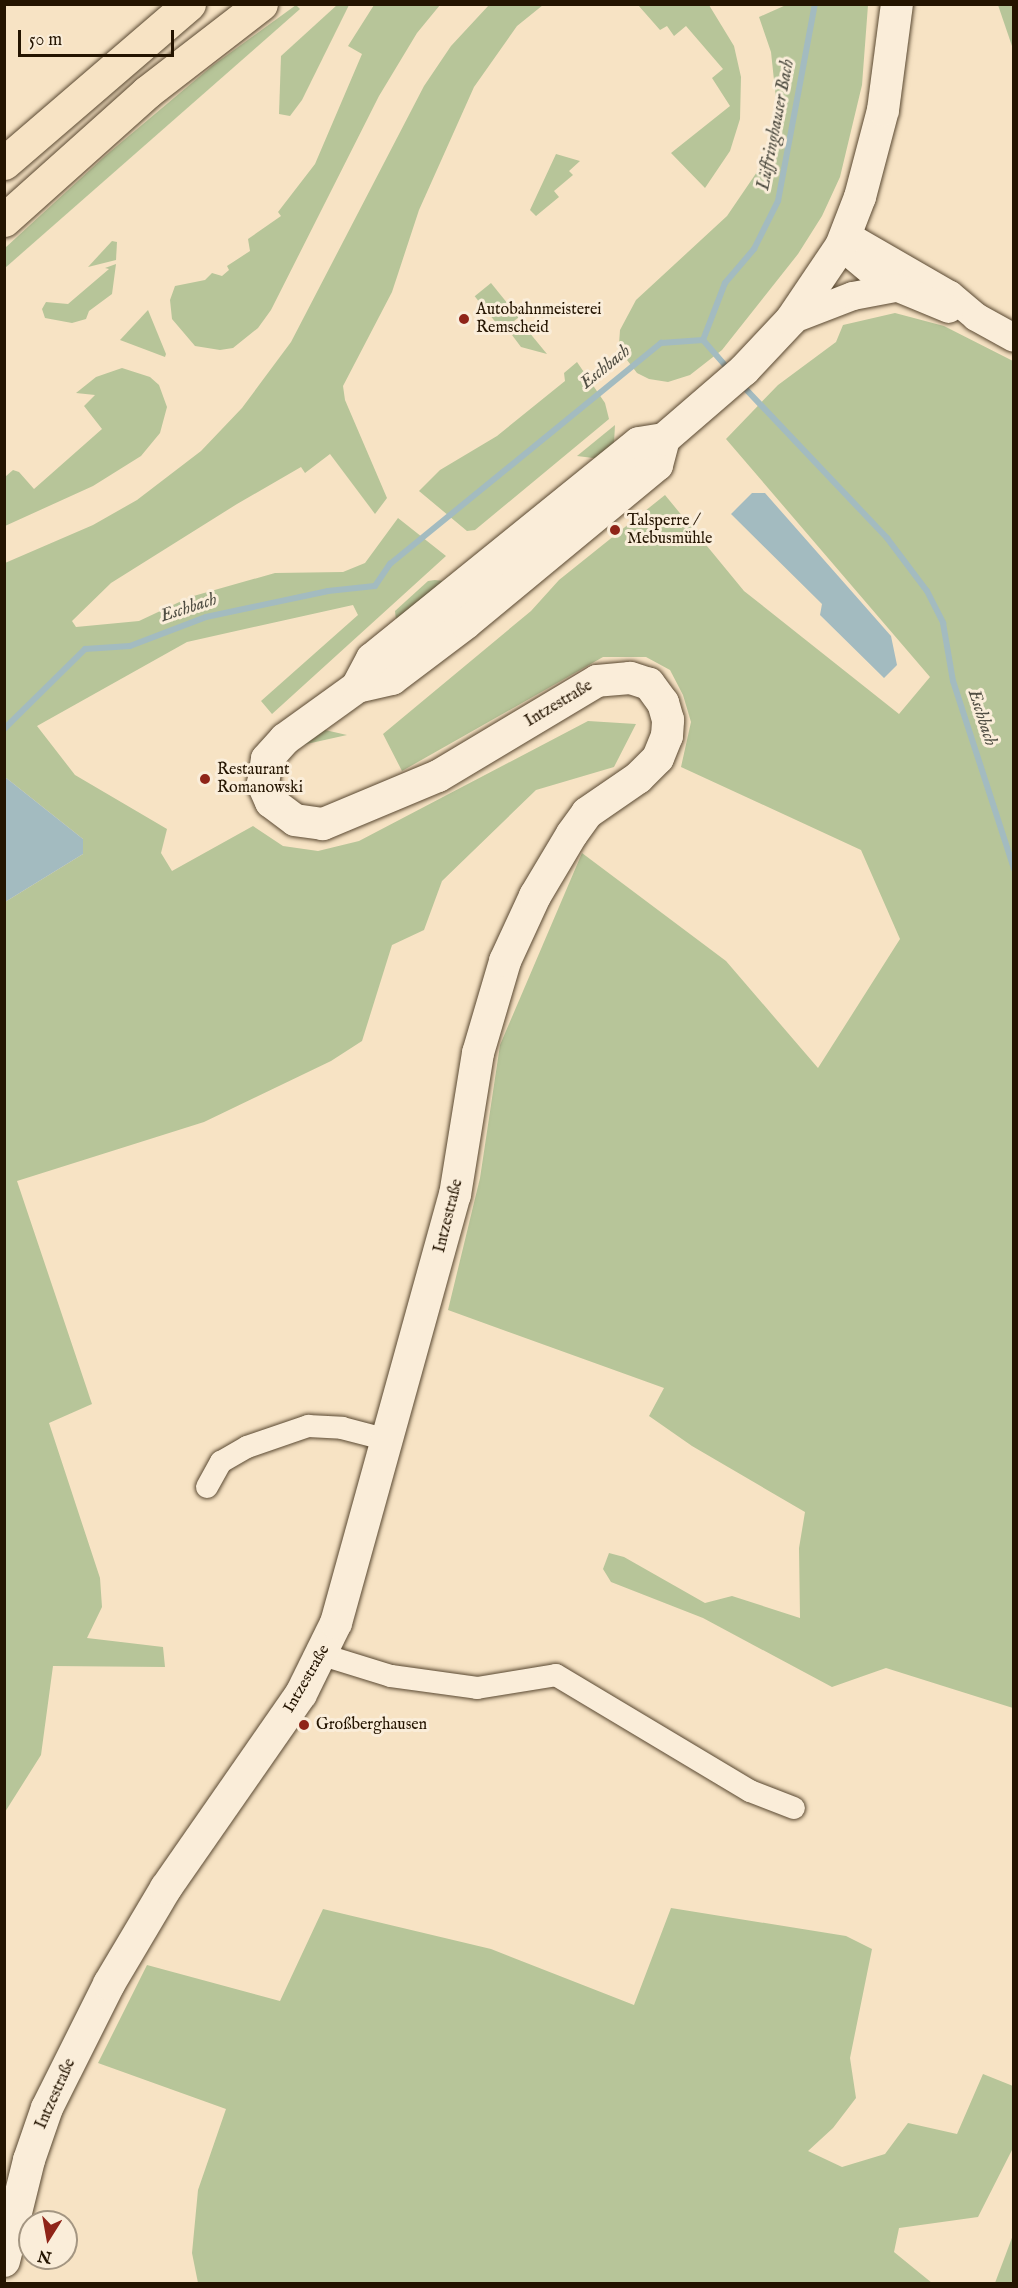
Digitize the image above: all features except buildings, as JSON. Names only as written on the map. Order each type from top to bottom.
[{"type":"highway","points":[[4,163],[189,4]]},
{"type":"highway","points":[[4,220],[147,92],[261,4]]},
{"type":"main road","points":[[791,320],[843,241],[868,170],[883,111],[897,4]]},
{"type":"main road","name":"Intzestraße","points":[[4,2261],[37,2135],[109,1984],[166,1888],[301,1694],[323,1655],[343,1605],[455,1195],[478,1053],[505,961],[535,896],[572,834],[587,813],[638,778],[658,758],[667,736],[668,720],[663,703],[649,684],[623,677],[597,681],[408,791],[339,820],[305,823],[282,813],[271,802],[264,790],[263,771],[274,749],[357,687],[372,659],[639,443],[664,439],[744,370],[791,320]]},
{"type":"street","points":[[843,241],[865,270],[895,288],[976,317],[1014,338]]},
{"type":"street","points":[[843,241],[950,295],[976,317]]},
{"type":"street","points":[[791,320],[853,296],[895,288]]},
{"type":"street","points":[[207,1487],[221,1462],[247,1448],[309,1426],[342,1428],[388,1440]]},
{"type":"street","points":[[323,1655],[391,1676],[477,1688],[556,1675],[750,1791],[794,1808]]},
{"type":"green space","points":[[296,5],[300,9],[5,268],[5,248],[105,156],[212,66]]},
{"type":"green space","points":[[337,5],[349,5],[302,100],[290,116],[279,114],[281,56]]},
{"type":"green space","points":[[374,5],[440,5],[417,33],[379,96],[271,310],[258,328],[233,348],[220,350],[195,346],[172,319],[170,300],[175,286],[205,280],[212,273],[222,276],[229,270],[227,266],[250,251],[248,239],[281,216],[278,212],[315,164],[362,54],[348,46]]},
{"type":"green space","points":[[489,5],[543,5],[517,26],[474,87],[419,210],[392,292],[343,386],[345,400],[387,498],[375,514],[330,454],[305,473],[301,467],[237,504],[111,583],[72,621],[76,627],[139,621],[190,597],[275,573],[343,572],[365,563],[398,518],[446,556],[272,714],[261,701],[358,615],[353,605],[187,642],[37,726],[75,775],[167,829],[161,853],[172,871],[253,826],[283,846],[318,851],[359,841],[588,721],[636,724],[614,767],[536,790],[442,881],[424,930],[392,945],[362,1041],[331,1061],[204,1122],[17,1181],[92,1404],[49,1423],[100,1578],[102,1607],[87,1638],[163,1647],[165,1667],[53,1666],[41,1755],[5,1812],[5,902],[83,854],[83,839],[5,777],[5,563],[93,525],[137,500],[201,451],[242,408],[291,342],[424,86],[451,46]]},
{"type":"green space","points":[[638,5],[709,5],[734,46],[741,77],[740,119],[730,151],[705,188],[671,153],[730,106],[712,78],[723,69],[686,26],[674,36],[667,26],[660,30]]},
{"type":"green space","points":[[786,5],[868,5],[862,85],[840,177],[822,216],[798,254],[722,350],[690,375],[668,382],[649,379],[637,373],[627,360],[623,345],[619,344],[620,330],[636,300],[727,216],[759,169],[771,133],[776,99],[771,52],[759,17]]},
{"type":"green space","points":[[998,5],[1013,5],[1013,49]]},
{"type":"green space","points":[[556,154],[580,161],[569,171],[573,175],[554,191],[559,197],[536,216],[530,210]]},
{"type":"green space","points":[[112,241],[117,242],[116,260],[88,267]]},
{"type":"green space","points":[[116,264],[112,294],[89,311],[86,319],[72,323],[45,318],[42,309],[46,302],[68,304],[109,269],[105,268]]},
{"type":"green space","points":[[491,283],[519,317],[502,330],[475,296]]},
{"type":"green space","points":[[148,310],[166,354],[165,357],[120,340]]},
{"type":"green space","points":[[895,313],[944,326],[1013,361],[1013,1708],[886,1668],[832,1687],[703,1618],[611,1582],[603,1569],[609,1553],[624,1557],[705,1603],[732,1596],[800,1618],[799,1548],[805,1512],[692,1446],[649,1416],[664,1388],[448,1310],[480,1178],[500,1045],[582,853],[726,961],[818,1068],[900,939],[861,850],[681,767],[691,722],[683,695],[670,670],[646,657],[603,657],[402,771],[383,734],[531,611],[559,580],[665,495],[744,591],[899,714],[930,677],[726,439],[778,385],[836,342],[843,325]]},
{"type":"green space","points":[[524,325],[547,354],[521,347],[512,335]]},
{"type":"green space","points":[[577,362],[605,403],[609,419],[475,530],[467,531],[419,491],[440,470],[497,436],[565,381],[564,373]]},
{"type":"green space","points":[[122,368],[150,377],[159,385],[167,407],[160,433],[141,456],[93,486],[5,526],[5,477],[13,470],[19,472],[34,489],[102,429],[84,406],[95,395],[76,393],[96,377]]},
{"type":"green space","points":[[615,425],[614,443],[601,459],[577,456]]},
{"type":"green space","points":[[428,581],[443,581],[396,620],[395,611]]},
{"type":"green space","points":[[325,730],[347,735],[302,745]]},
{"type":"green space","points":[[671,1908],[846,1936],[872,1949],[850,2058],[856,2098],[833,2128],[808,2151],[842,2167],[885,2154],[908,2123],[957,2134],[983,2074],[1013,2086],[1013,2148],[978,2217],[899,2228],[894,2252],[932,2283],[198,2283],[192,2253],[198,2190],[226,2109],[98,2063],[147,1965],[280,2001],[323,1909],[491,1949],[634,2005]]},
{"type":"green space","points":[[1013,2235],[1013,2283],[995,2283]]},
{"type":"water","points":[[752,493],[765,493],[891,636],[897,665],[884,678],[820,615],[822,604],[731,514]]},
{"type":"water","points":[[5,777],[83,839],[83,854],[5,902]]},
{"type":"waterway","name":"Lüffringhauser Bach","points":[[703,340],[725,283],[754,249],[778,201],[815,4]]},
{"type":"waterway","name":"Eschbach","points":[[4,729],[85,649],[130,646],[206,617],[328,591],[375,586],[390,564],[661,343],[703,340],[730,371]]},
{"type":"waterway","name":"Eschbach","points":[[740,383],[887,538],[927,591],[943,623],[953,681],[1014,869]]},
{"type":"place","name":"Autobahnmeisterei Remscheid","points":[[464,319]]},
{"type":"place","name":"Talsperre / Mebusmühle","points":[[615,530]]},
{"type":"place","name":"Restaurant Romanowski","points":[[205,779]]},
{"type":"place","name":"Großberghausen","points":[[304,1725]]}]
